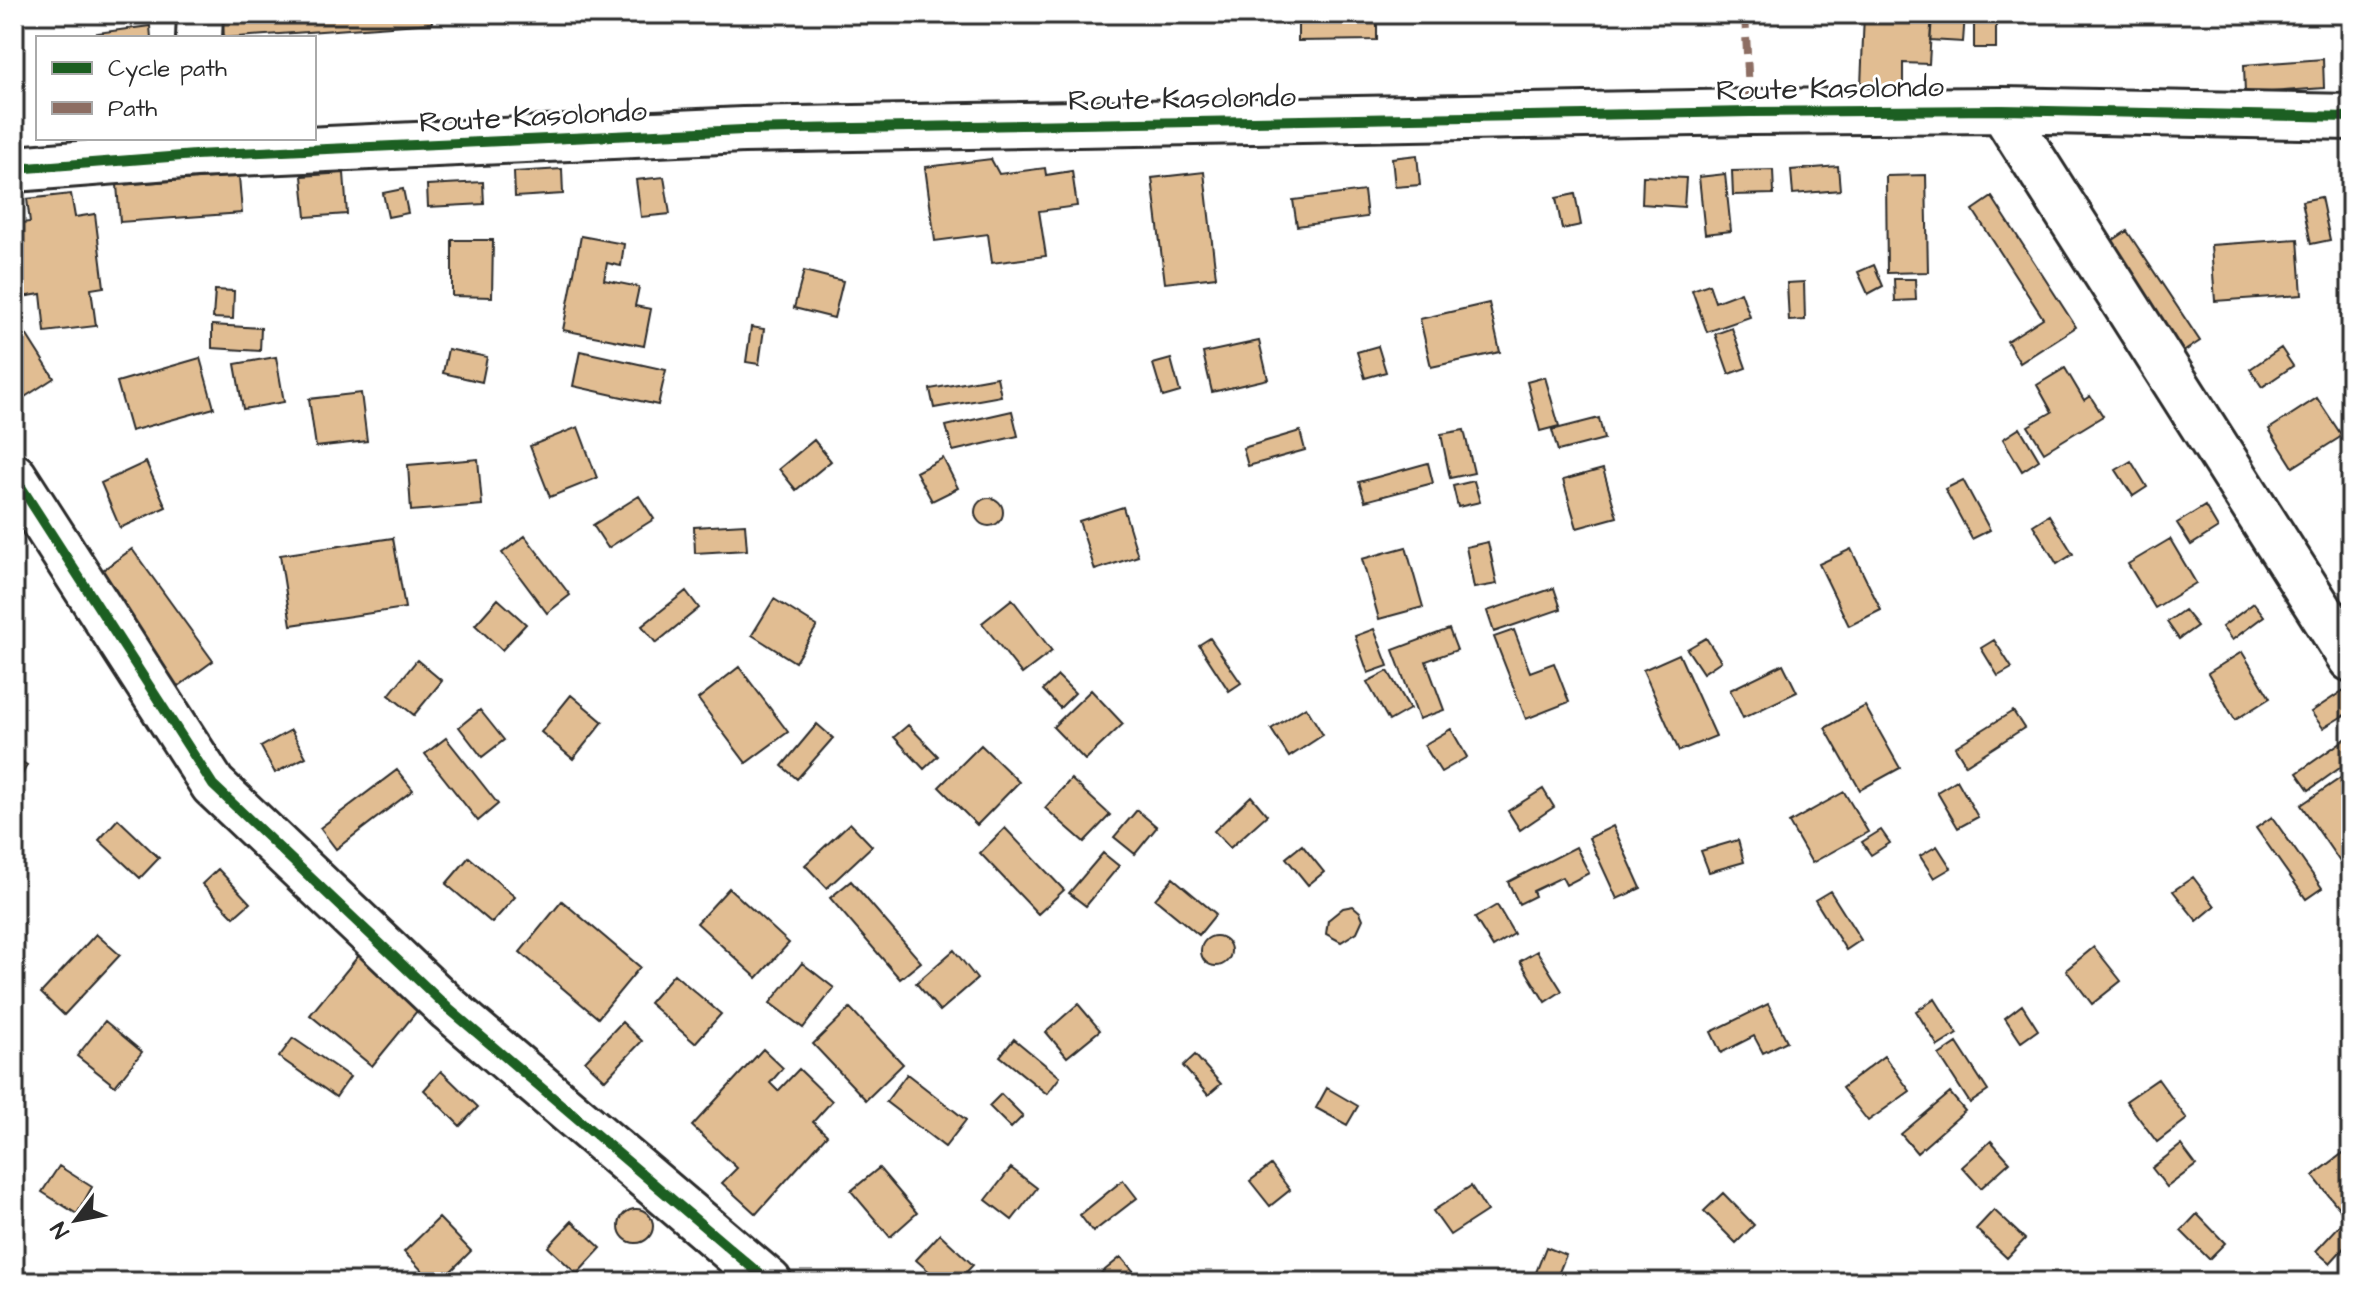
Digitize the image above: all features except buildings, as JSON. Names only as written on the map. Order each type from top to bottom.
[{"type":"street","points":[[199,36],[200,14]]},
{"type":"street","points":[[2002,110],[2351,659]]},
{"type":"street","name":"Route Kasolondo","points":[[14,169],[195,147],[743,130],[2002,110],[2351,117]]},
{"type":"street","points":[[14,476],[213,785],[449,1009],[769,1282]]},
{"type":"marked path","points":[[1745,14],[1750,112]]},
{"type":"cycle path","points":[[14,169],[195,155],[743,130],[1750,112],[2002,110],[2351,117]]},
{"type":"cycle path","points":[[14,476],[213,785],[449,1009],[769,1282]]}]
